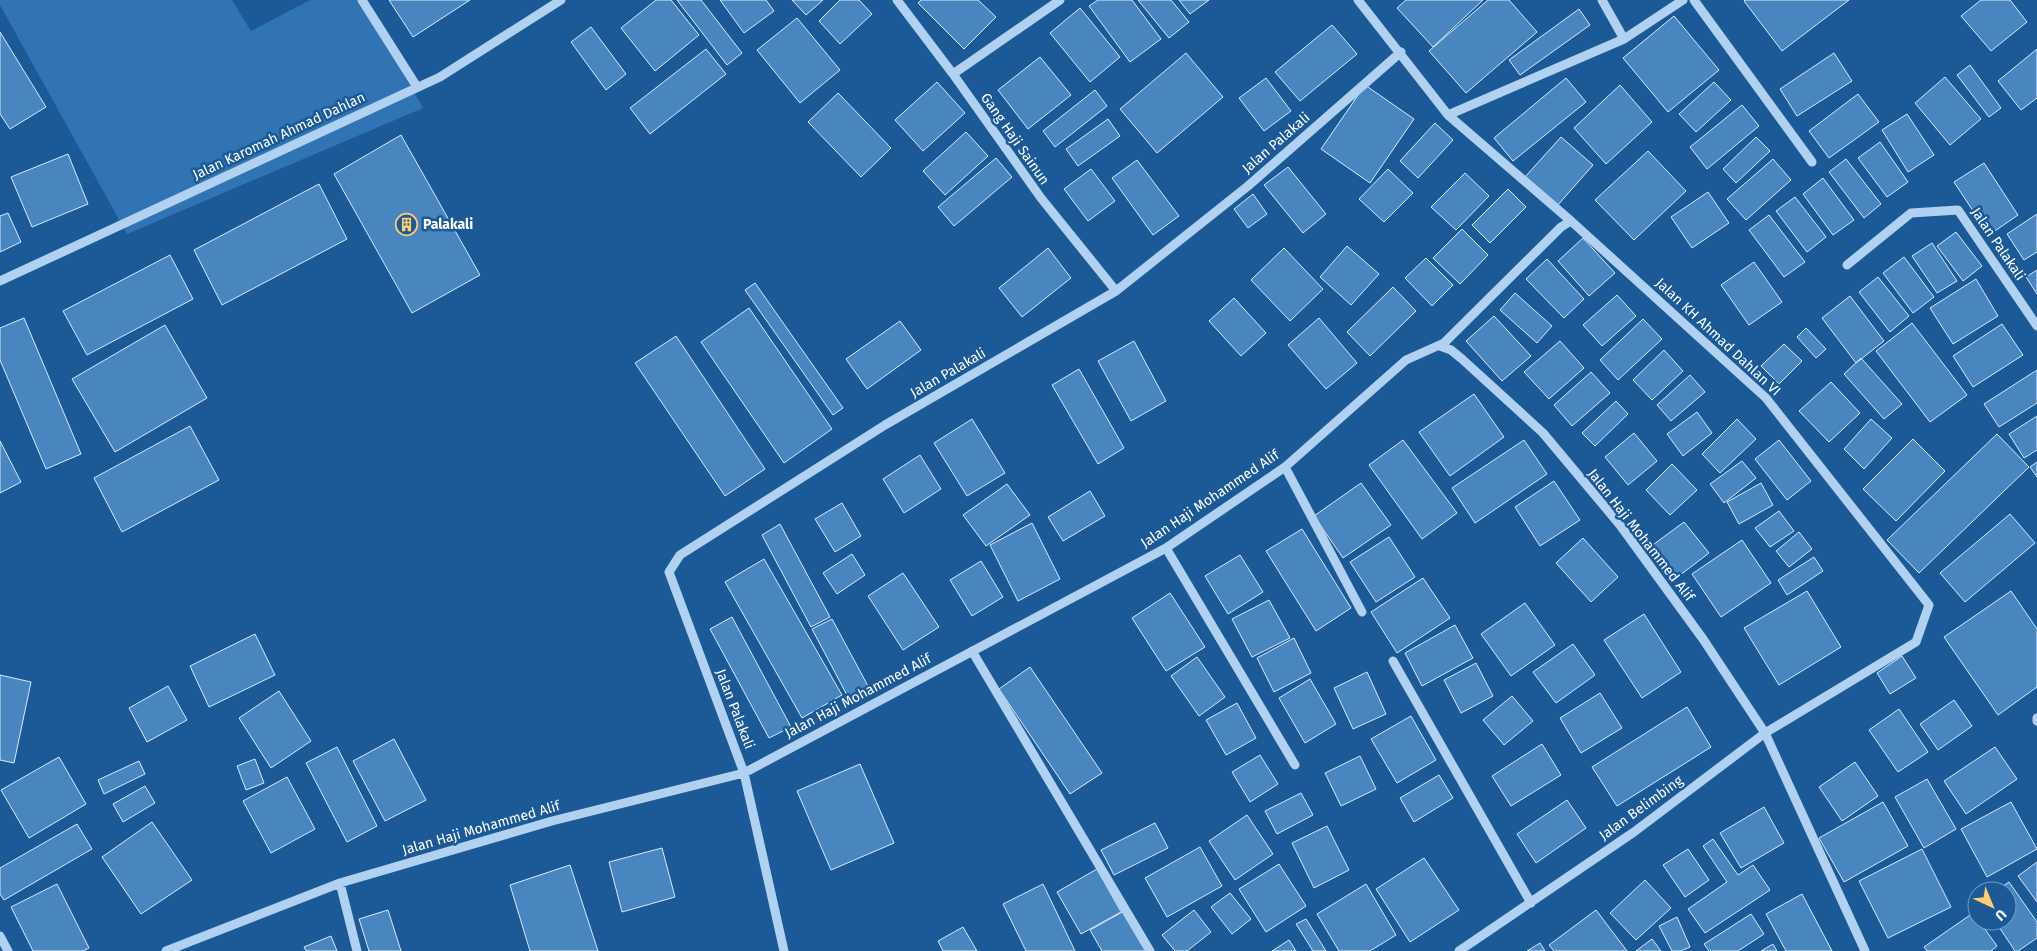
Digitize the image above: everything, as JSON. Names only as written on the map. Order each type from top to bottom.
[{"type":"street","points":[[362,0],[417,87]]},
{"type":"street","name":"Jalan Karomah Ahmad Dahlan","points":[[0,281],[440,76],[561,0]]},
{"type":"street","name":"Gang Haji Sainun","points":[[896,0],[953,74],[1040,198],[1116,290]]},
{"type":"street","points":[[953,74],[1060,0]]},
{"type":"street","name":"Jalan KH Ahmad Dahlan VI","points":[[1358,0],[1401,52],[1448,115],[1571,221],[1766,398],[1929,605],[1916,642],[1765,732]]},
{"type":"street","points":[[1602,0],[1624,39]]},
{"type":"street","points":[[1448,115],[1624,39],[1683,0]]},
{"type":"street","points":[[1694,0],[1812,162]]},
{"type":"street","name":"Jalan Palakali","points":[[744,773],[668,572],[680,555],[885,425],[1116,290],[1248,186],[1401,52]]},
{"type":"street","name":"Jalan Palakali","points":[[1847,265],[1911,213],[1958,210],[2037,326]]},
{"type":"street","points":[[1440,346],[1561,227],[1571,221]]},
{"type":"street","name":"Jalan Haji Mohammed Alif","points":[[166,951],[340,883],[552,821],[744,773],[1166,548],[1285,467],[1406,360],[1440,346],[1451,350],[1462,359],[1549,440],[1626,533],[1703,639],[1765,732],[1865,951]]},
{"type":"street","points":[[1285,467],[1362,612]]},
{"type":"street","points":[[1166,548],[1295,766]]},
{"type":"street","points":[[972,651],[1150,951]]},
{"type":"street","points":[[1393,661],[1531,903]]},
{"type":"street","name":"Jalan Belimbing","points":[[1459,951],[1634,832],[1765,732]]},
{"type":"street","points":[[744,773],[784,951]]},
{"type":"street","points":[[340,883],[357,951]]},
{"type":"street","points":[[0,936],[8,951]]},
{"type":"shaded area","points":[[0,0],[232,0],[251,31],[310,0],[361,0],[423,108],[127,234],[0,5]]},
{"type":"building","points":[[389,0],[470,0],[413,37]]},
{"type":"building","points":[[656,0],[671,0],[699,35],[655,71],[621,28]]},
{"type":"building","points":[[677,0],[701,0],[742,53],[727,65]]},
{"type":"building","points":[[720,0],[766,0],[774,11],[744,33]]},
{"type":"building","points":[[792,0],[823,0],[806,15]]},
{"type":"building","points":[[840,0],[859,0],[872,14],[840,44],[819,21]]},
{"type":"building","points":[[921,0],[978,0],[996,17],[964,49],[918,3]]},
{"type":"building","points":[[1098,0],[1132,0],[1161,39],[1130,62],[1089,6]]},
{"type":"building","points":[[1138,0],[1171,0],[1189,22],[1169,38]]},
{"type":"building","points":[[1179,0],[1209,0],[1190,14]]},
{"type":"building","points":[[1406,0],[1483,0],[1433,47],[1397,8]]},
{"type":"building","points":[[1488,0],[1509,0],[1537,32],[1466,93],[1429,51]]},
{"type":"building","points":[[1745,0],[1849,0],[1782,51]]},
{"type":"building","points":[[1981,0],[2010,0],[2027,22],[1991,51],[1961,16]]},
{"type":"building","points":[[1080,8],[1120,57],[1090,82],[1050,33]]},
{"type":"building","points":[[1579,9],[1590,25],[1520,75],[1509,60]]},
{"type":"building","points":[[1674,16],[1719,70],[1668,112],[1623,58]]},
{"type":"building","points":[[797,18],[840,70],[800,103],[757,50]]},
{"type":"building","points":[[1332,25],[1357,54],[1300,101],[1275,72]]},
{"type":"building","points":[[591,27],[626,74],[606,90],[571,42]]},
{"type":"building","points":[[0,32],[46,107],[10,129],[0,114]]},
{"type":"building","points":[[706,49],[726,74],[650,134],[630,108]]},
{"type":"building","points":[[2037,49],[2037,98],[2021,110],[1998,81]]},
{"type":"building","points":[[1186,53],[1223,97],[1157,153],[1120,109]]},
{"type":"building","points":[[1834,53],[1852,81],[1797,116],[1780,89]]},
{"type":"building","points":[[1040,57],[1071,95],[1028,129],[998,90]]},
{"type":"building","points":[[1970,65],[2001,108],[1989,117],[1957,75]]},
{"type":"building","points":[[1945,77],[1981,119],[1950,145],[1915,103]]},
{"type":"building","points":[[1266,78],[1291,111],[1264,131],[1239,98]]},
{"type":"building","points":[[1566,78],[1586,102],[1513,161],[1494,138]]},
{"type":"building","points":[[937,82],[965,113],[923,151],[895,120]]},
{"type":"building","points":[[1714,82],[1731,100],[1696,132],[1679,114]]},
{"type":"building","points":[[1365,85],[1414,119],[1370,183],[1321,149]]},
{"type":"building","points":[[1620,85],[1652,122],[1606,164],[1574,128]]},
{"type":"building","points":[[1095,90],[1107,106],[1055,147],[1043,131]]},
{"type":"building","points":[[838,93],[891,148],[861,177],[808,122]]},
{"type":"building","points":[[1858,94],[1879,122],[1829,158],[1809,131]]},
{"type":"building","points":[[1742,105],[1759,126],[1707,169],[1690,147]]},
{"type":"building","points":[[1907,114],[1934,155],[1908,172],[1882,130]]},
{"type":"building","points":[[1108,119],[1120,136],[1078,166],[1066,149]]},
{"type":"building","points":[[1435,123],[1453,140],[1418,178],[1400,161]]},
{"type":"building","points":[[966,132],[988,156],[945,195],[923,171]]},
{"type":"building","name":"Palakali","points":[[401,135],[480,275],[412,313],[334,174]]},
{"type":"building","points":[[1561,137],[1593,165],[1557,206],[1525,177]]},
{"type":"building","points":[[1756,137],[1770,151],[1736,183],[1723,169]]},
{"type":"building","points":[[1880,142],[1908,182],[1887,197],[1858,158]]},
{"type":"building","points":[[1648,151],[1686,191],[1634,240],[1595,200]]},
{"type":"building","points":[[68,154],[88,204],[32,227],[11,177]]},
{"type":"building","points":[[996,158],[1012,177],[954,226],[938,207]]},
{"type":"building","points":[[1773,159],[1791,180],[1746,220],[1727,199]]},
{"type":"building","points":[[1846,159],[1881,204],[1864,218],[1829,172]]},
{"type":"building","points":[[1137,160],[1179,216],[1153,235],[1112,178]]},
{"type":"building","points":[[1984,163],[2018,215],[1989,235],[1954,182]]},
{"type":"building","points":[[1288,167],[1326,214],[1303,233],[1264,185]]},
{"type":"building","points":[[1091,169],[1115,201],[1088,221],[1064,189]]},
{"type":"building","points":[[1388,169],[1413,193],[1384,222],[1359,199]]},
{"type":"building","points":[[1465,173],[1489,196],[1456,230],[1431,207]]},
{"type":"building","points":[[1823,178],[1854,220],[1833,235],[1803,194]]},
{"type":"building","points":[[319,184],[347,239],[222,305],[194,250]]},
{"type":"building","points":[[1508,189],[1526,207],[1490,243],[1472,225]]},
{"type":"building","points":[[1708,192],[1729,223],[1692,248],[1671,217]]},
{"type":"building","points":[[1253,194],[1267,214],[1248,228],[1234,209]]},
{"type":"building","points":[[1795,197],[1826,237],[1807,252],[1776,211]]},
{"type":"building","points":[[8,213],[21,242],[0,252],[0,216]]},
{"type":"building","points":[[2037,214],[2037,252],[2024,260],[2007,234]]},
{"type":"building","points":[[1769,215],[1805,262],[1784,277],[1749,230]]},
{"type":"building","points":[[1462,229],[1488,255],[1460,284],[1433,258]]},
{"type":"building","points":[[1956,232],[1982,266],[1963,281],[1937,246]]},
{"type":"building","points":[[1583,238],[1615,273],[1589,296],[1558,261]]},
{"type":"building","points":[[1932,243],[1957,281],[1937,293],[1912,256]]},
{"type":"building","points":[[1347,246],[1379,274],[1351,305],[1320,277]]},
{"type":"building","points":[[1048,248],[1071,278],[1022,317],[999,288]]},
{"type":"building","points":[[1284,248],[1323,289],[1290,321],[1251,280]]},
{"type":"building","points":[[170,255],[193,299],[87,355],[63,311]]},
{"type":"building","points":[[1904,257],[1934,297],[1913,313],[1883,273]]},
{"type":"building","points":[[1426,258],[1453,285],[1432,306],[1405,278]]},
{"type":"building","points":[[1547,259],[1584,299],[1564,318],[1526,279]]},
{"type":"building","points":[[1754,262],[1782,302],[1749,325],[1721,285]]},
{"type":"building","points":[[2037,270],[2037,294],[2026,277]]},
{"type":"building","points":[[1878,277],[1909,316],[1890,332],[1859,292]]},
{"type":"building","points":[[1976,279],[1998,316],[1953,344],[1930,308]]},
{"type":"building","points":[[755,283],[843,408],[833,415],[745,290]]},
{"type":"building","points":[[1393,287],[1416,311],[1370,356],[1347,332]]},
{"type":"building","points":[[1515,293],[1552,326],[1537,343],[1500,310]]},
{"type":"building","points":[[1617,295],[1636,316],[1602,346],[1583,325]]},
{"type":"building","points":[[1850,296],[1884,341],[1856,363],[1822,318]]},
{"type":"building","points":[[1234,298],[1266,333],[1241,356],[1209,321]]},
{"type":"building","points":[[749,308],[832,429],[784,463],[701,342]]},
{"type":"building","points":[[1494,316],[1531,356],[1502,381],[1466,341]]},
{"type":"building","points":[[24,318],[81,454],[46,469],[0,360],[0,328]]},
{"type":"building","points":[[1319,318],[1357,363],[1326,389],[1288,345]]},
{"type":"building","points":[[1643,319],[1662,339],[1618,380],[1600,360]]},
{"type":"building","points":[[900,321],[921,350],[867,389],[846,359]]},
{"type":"building","points":[[1912,323],[1967,395],[1930,422],[1876,351]]},
{"type":"building","points":[[2002,324],[2023,355],[1973,387],[1953,356]]},
{"type":"building","points":[[165,325],[207,398],[115,452],[72,379]]},
{"type":"building","points":[[1806,328],[1826,349],[1816,358],[1797,337]]},
{"type":"building","points":[[676,336],[765,469],[725,496],[635,363]]},
{"type":"building","points":[[1134,341],[1166,401],[1131,421],[1098,361]]},
{"type":"building","points":[[1560,341],[1584,368],[1549,399],[1524,372]]},
{"type":"building","points":[[1784,344],[1802,361],[1779,384],[1761,366]]},
{"type":"building","points":[[1664,350],[1683,371],[1652,400],[1633,380]]},
{"type":"building","points":[[1861,358],[1902,404],[1884,419],[1844,374]]},
{"type":"building","points":[[1079,369],[1124,448],[1098,464],[1052,385]]},
{"type":"building","points":[[2037,370],[2037,403],[1999,427],[1984,404]]},
{"type":"building","points":[[1591,372],[1610,393],[1572,426],[1554,405]]},
{"type":"building","points":[[1690,375],[1705,392],[1671,421],[1657,405]]},
{"type":"building","points":[[1831,382],[1860,413],[1829,442],[1799,411]]},
{"type":"building","points":[[1474,394],[1504,437],[1450,476],[1419,432]]},
{"type":"building","points":[[1616,401],[1628,414],[1595,446],[1582,433]]},
{"type":"building","points":[[1697,412],[1712,433],[1683,456],[1667,434]]},
{"type":"building","points":[[2037,416],[2037,450],[2024,458],[2009,434]]},
{"type":"building","points":[[972,419],[1005,473],[967,496],[934,443]]},
{"type":"building","points":[[1737,419],[1756,439],[1720,473],[1702,454]]},
{"type":"building","points":[[1871,419],[1892,438],[1864,469],[1844,449]]},
{"type":"building","points":[[190,426],[219,480],[122,532],[94,478]]},
{"type":"building","points":[[1634,433],[1657,461],[1628,485],[1605,457]]},
{"type":"building","points":[[1997,434],[2029,467],[1919,573],[1887,540]]},
{"type":"building","points":[[1913,439],[1945,471],[1896,521],[1863,489]]},
{"type":"building","points":[[1403,440],[1457,513],[1422,539],[1369,465]]},
{"type":"building","points":[[1524,440],[1547,474],[1475,523],[1452,488]]},
{"type":"building","points":[[1779,440],[1811,481],[1787,500],[1755,459]]},
{"type":"building","points":[[0,441],[21,482],[0,493]]},
{"type":"building","points":[[920,455],[941,489],[904,513],[883,479]]},
{"type":"building","points":[[1742,461],[1756,478],[1724,503],[1710,484]]},
{"type":"building","points":[[2037,462],[2037,477],[2030,467]]},
{"type":"building","points":[[1672,464],[1697,490],[1670,515],[1646,490]]},
{"type":"building","points":[[1554,481],[1580,520],[1540,546],[1515,507]]},
{"type":"building","points":[[1361,483],[1391,525],[1343,558],[1314,516]]},
{"type":"building","points":[[1761,483],[1773,505],[1739,524],[1727,502]]},
{"type":"building","points":[[1007,484],[1030,515],[986,546],[963,515]]},
{"type":"building","points":[[1090,491],[1105,516],[1063,541],[1048,517]]},
{"type":"building","points":[[842,503],[861,536],[835,552],[815,519]]},
{"type":"building","points":[[1779,511],[1794,531],[1770,547],[1755,528]]},
{"type":"building","points":[[2010,514],[2035,543],[1965,602],[1940,573]]},
{"type":"building","points":[[1684,522],[1709,553],[1675,579],[1650,547]]},
{"type":"building","points":[[1032,523],[1060,579],[1018,601],[990,545]]},
{"type":"building","points":[[780,524],[830,617],[811,627],[762,535]]},
{"type":"building","points":[[1302,529],[1351,608],[1316,631],[1266,551]]},
{"type":"building","points":[[1799,532],[1812,549],[1789,567],[1776,551]]},
{"type":"building","points":[[1389,537],[1415,577],[1376,602],[1350,562]]},
{"type":"building","points":[[1583,538],[1618,577],[1591,602],[1556,563]]},
{"type":"building","points":[[1742,540],[1771,583],[1721,617],[1692,574]]},
{"type":"building","points":[[852,554],[865,575],[837,594],[823,573]]},
{"type":"building","points":[[1240,555],[1263,592],[1228,614],[1205,576]]},
{"type":"building","points":[[1814,557],[1823,571],[1787,595],[1778,580]]},
{"type":"building","points":[[764,559],[842,695],[802,718],[725,582]]},
{"type":"building","points":[[981,561],[1003,597],[972,616],[950,580]]},
{"type":"building","points":[[903,573],[939,627],[903,650],[868,596]]},
{"type":"building","points":[[1423,578],[1450,618],[1397,653],[1371,612]]},
{"type":"building","points":[[1807,591],[1841,647],[1779,685],[1744,628]]},
{"type":"building","points":[[2011,591],[2037,629],[2037,687],[1998,715],[1944,637]]},
{"type":"building","points":[[1170,593],[1205,647],[1166,671],[1132,618]]},
{"type":"building","points":[[1269,600],[1290,638],[1252,657],[1232,619]]},
{"type":"building","points":[[1525,603],[1555,645],[1511,676],[1481,634]]},
{"type":"building","points":[[1644,614],[1681,672],[1642,698],[1604,640]]},
{"type":"building","points":[[732,617],[791,727],[769,738],[710,629]]},
{"type":"building","points":[[832,619],[868,686],[848,697],[812,629]]},
{"type":"building","points":[[1455,625],[1473,658],[1422,686],[1405,653]]},
{"type":"building","points":[[255,634],[275,675],[209,707],[190,666]]},
{"type":"building","points":[[1294,638],[1311,673],[1274,692],[1257,658]]},
{"type":"building","points":[[1573,644],[1595,675],[1556,703],[1533,672]]},
{"type":"building","points":[[1902,656],[1916,678],[1890,694],[1877,673]]},
{"type":"building","points":[[1197,657],[1225,697],[1199,716],[1171,676]]},
{"type":"building","points":[[1476,663],[1493,696],[1461,713],[1444,680]]},
{"type":"building","points":[[1030,667],[1102,773],[1070,794],[999,689]]},
{"type":"building","points":[[1367,672],[1386,714],[1353,729],[1334,688]]},
{"type":"building","points":[[0,675],[31,682],[14,763],[0,760]]},
{"type":"building","points":[[1310,679],[1336,724],[1305,743],[1279,698]]},
{"type":"building","points":[[168,686],[187,720],[147,742],[129,708]]},
{"type":"building","points":[[279,691],[311,741],[271,768],[239,718]]},
{"type":"building","points":[[1600,693],[1622,728],[1581,753],[1560,718]]},
{"type":"building","points":[[1512,696],[1533,721],[1504,745],[1483,720]]},
{"type":"building","points":[[1954,700],[1972,726],[1938,750],[1920,724]]},
{"type":"building","points":[[1237,703],[1256,738],[1226,755],[1206,720]]},
{"type":"building","points":[[1687,707],[1711,747],[1617,806],[1592,767]]},
{"type":"building","points":[[1899,709],[1928,752],[1898,772],[1869,730]]},
{"type":"building","points":[[1411,716],[1436,760],[1397,783],[1371,739]]},
{"type":"building","points":[[394,739],[426,800],[385,821],[353,761]]},
{"type":"building","points":[[1542,744],[1561,775],[1511,806],[1492,776]]},
{"type":"building","points":[[337,747],[377,826],[347,842],[306,763]]},
{"type":"building","points":[[1995,747],[2017,779],[1966,814],[1944,781]]},
{"type":"building","points":[[1260,755],[1278,784],[1250,802],[1232,772]]},
{"type":"building","points":[[1360,756],[1376,789],[1341,806],[1325,773]]},
{"type":"building","points":[[59,757],[86,804],[29,838],[1,790]]},
{"type":"building","points":[[255,759],[264,783],[246,790],[237,766]]},
{"type":"building","points":[[139,761],[145,774],[104,794],[98,780]]},
{"type":"building","points":[[1855,762],[1878,796],[1842,821],[1819,787]]},
{"type":"building","points":[[860,764],[894,843],[831,870],[797,791]]},
{"type":"building","points":[[1439,775],[1453,798],[1414,822],[1400,798]]},
{"type":"building","points":[[287,777],[315,829],[271,853],[243,801]]},
{"type":"building","points":[[1927,779],[1956,829],[1924,848],[1895,797]]},
{"type":"building","points":[[145,786],[155,803],[123,822],[113,804]]},
{"type":"building","points":[[1301,793],[1313,815],[1277,834],[1265,811]]},
{"type":"building","points":[[1567,800],[1586,828],[1536,863],[1517,834]]},
{"type":"building","points":[[1883,802],[1908,846],[1844,882],[1819,838]]},
{"type":"building","points":[[2011,802],[2037,849],[1987,877],[1961,829]]},
{"type":"building","points":[[1764,807],[1784,843],[1741,868],[1720,833]]},
{"type":"building","points":[[1247,815],[1273,854],[1235,880],[1209,841]]},
{"type":"building","points":[[152,822],[192,880],[141,914],[102,857]]},
{"type":"building","points":[[1155,823],[1168,848],[1114,875],[1101,850]]},
{"type":"building","points":[[77,824],[92,849],[4,900],[0,894],[0,868]]},
{"type":"building","points":[[1327,826],[1349,870],[1314,888],[1292,843]]},
{"type":"building","points":[[1713,839],[1738,875],[1753,865],[1770,890],[1705,933],[1688,909],[1727,882],[1703,846]]},
{"type":"building","points":[[1200,847],[1222,886],[1167,917],[1145,878]]},
{"type":"building","points":[[662,848],[675,897],[622,912],[609,862]]},
{"type":"building","points":[[1688,849],[1709,880],[1685,897],[1663,865]]},
{"type":"building","points":[[1922,849],[1951,907],[1888,938],[1859,881]]},
{"type":"building","points":[[1424,858],[1459,910],[1410,942],[1376,889]]},
{"type":"building","points":[[2037,862],[2037,902],[2018,876]]},
{"type":"building","points":[[1279,864],[1306,906],[1266,932],[1239,889]]},
{"type":"building","points":[[570,865],[598,951],[530,951],[510,885]]},
{"type":"building","points":[[1097,869],[1121,912],[1081,934],[1057,892]]},
{"type":"building","points":[[1645,880],[1671,908],[1636,940],[1610,913]]},
{"type":"building","points":[[57,884],[89,948],[83,951],[33,951],[11,907]]},
{"type":"building","points":[[1043,884],[1075,951],[1026,951],[1003,904]]},
{"type":"building","points":[[1366,884],[1396,935],[1370,951],[1339,951],[1317,914]]},
{"type":"building","points":[[1230,893],[1251,919],[1232,934],[1211,907]]},
{"type":"building","points":[[2017,893],[2037,922],[2037,938],[2018,951],[2015,951],[2002,931],[2017,931]]},
{"type":"building","points":[[1802,894],[1832,951],[1786,951],[1766,914]]},
{"type":"building","points":[[388,910],[401,951],[369,951],[359,919]]},
{"type":"building","points":[[1194,910],[1211,932],[1187,951],[1175,951],[1162,935]]},
{"type":"building","points":[[1596,910],[1627,951],[1554,951],[1549,945]]},
{"type":"building","points":[[1124,911],[1146,951],[1102,951],[1090,930]]},
{"type":"building","points":[[1751,914],[1764,934],[1738,951],[1709,951],[1704,944]]},
{"type":"building","points":[[1677,917],[1690,947],[1681,951],[1672,951],[1659,926]]},
{"type":"building","points":[[1967,917],[1967,931],[1986,931],[1997,946],[1991,951],[1927,951],[1924,947]]},
{"type":"building","points":[[1306,919],[1326,951],[1313,951],[1296,924]]},
{"type":"building","points":[[963,927],[977,951],[943,951],[938,941]]},
{"type":"building","points":[[331,936],[337,951],[306,951],[304,947]]},
{"type":"building","points":[[1652,939],[1661,951],[1636,951]]},
{"type":"building","points":[[1289,940],[1296,951],[1272,951]]},
{"type":"building","points":[[1540,943],[1545,951],[1527,951]]},
{"type":"building","points":[[1773,944],[1777,951],[1761,951]]},
{"type":"place","name":"Palakali","points":[[407,224]]}]
